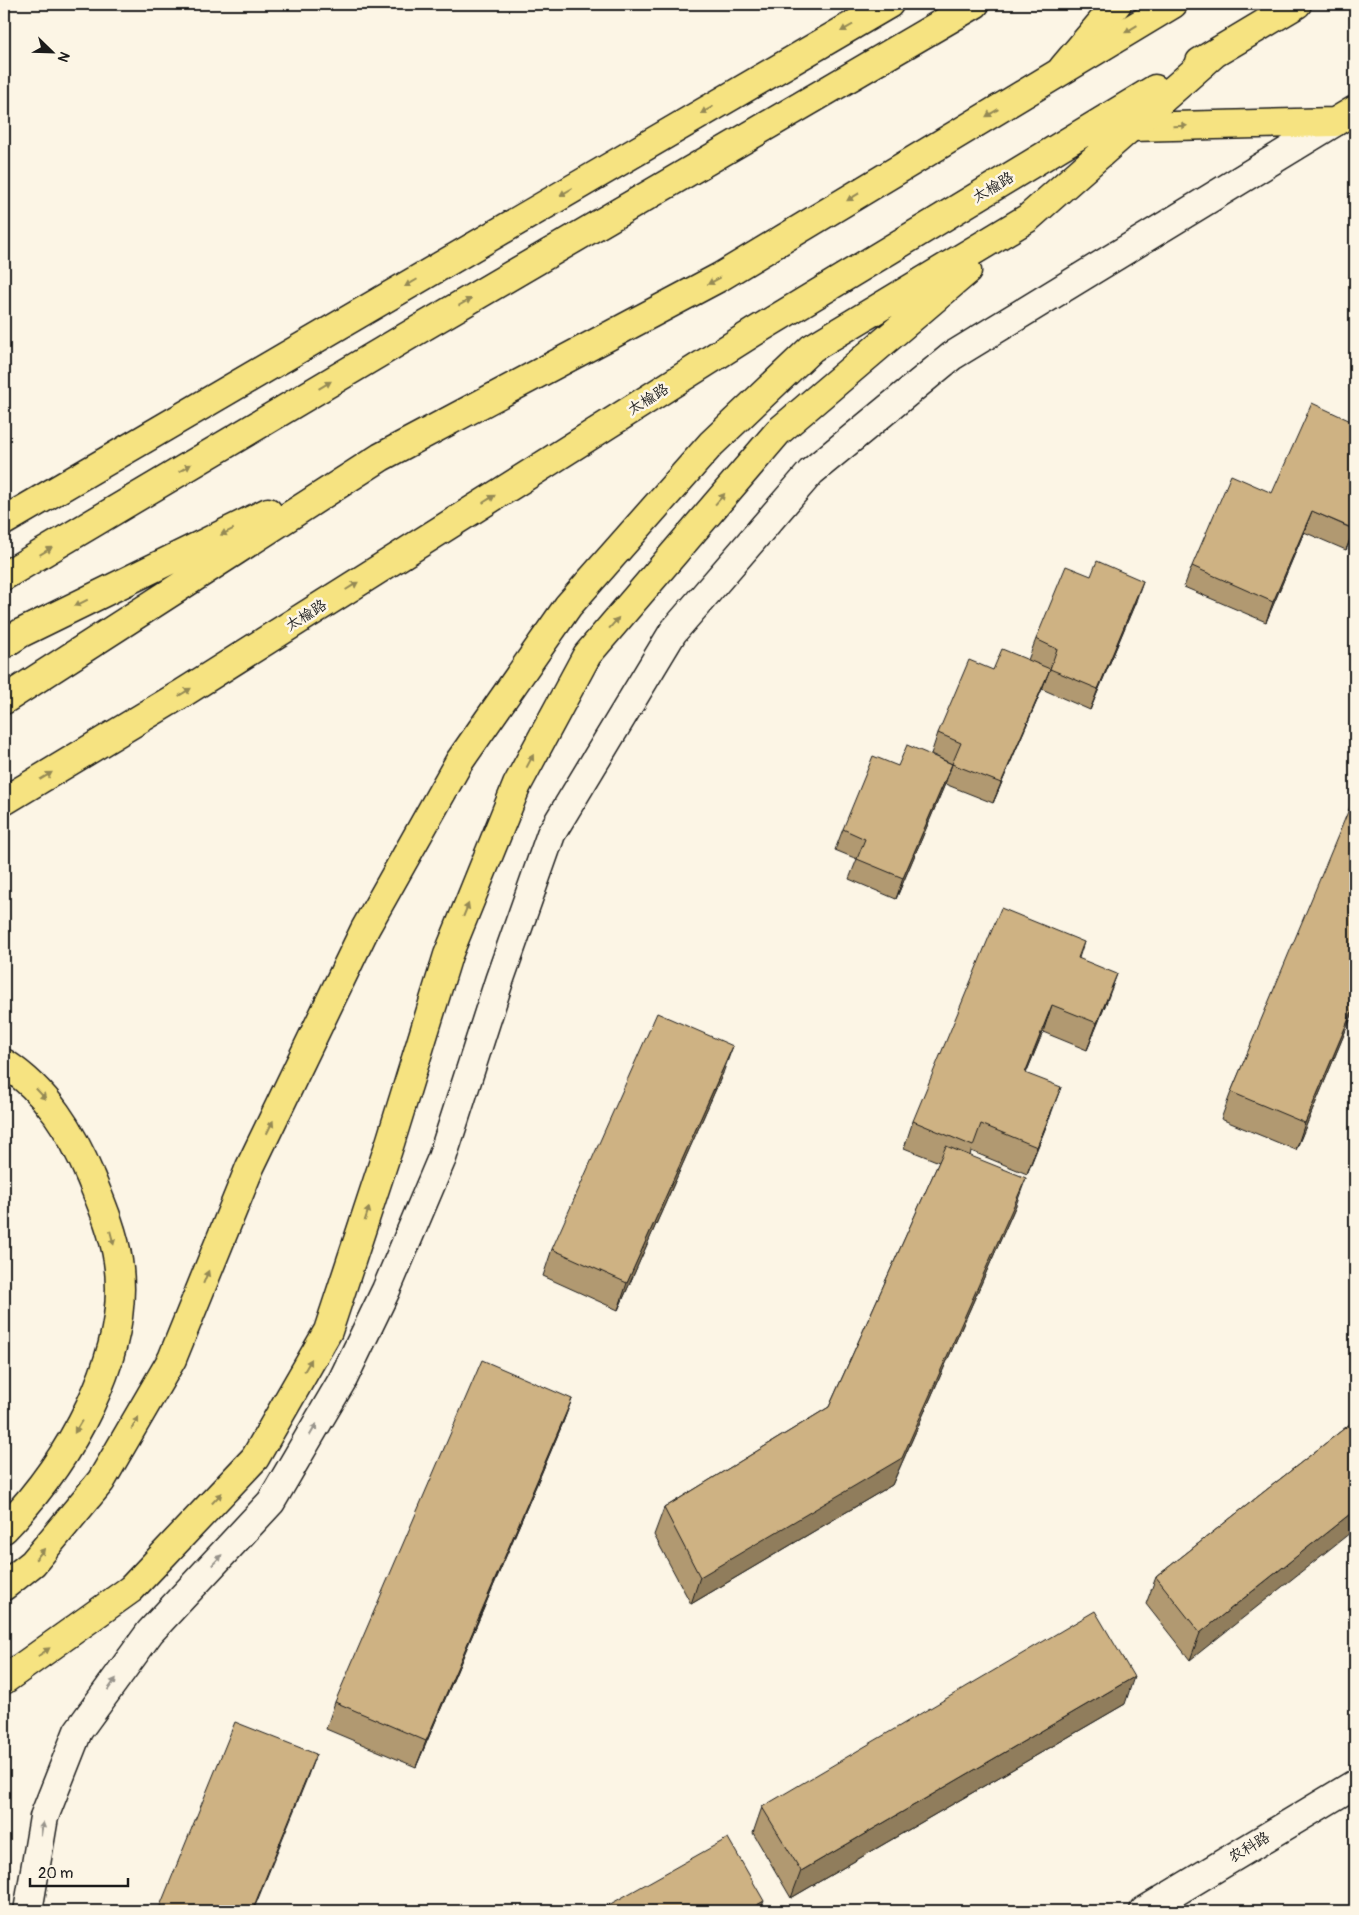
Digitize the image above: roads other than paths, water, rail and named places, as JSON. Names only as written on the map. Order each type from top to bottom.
[{"type":"main road","points":[[4,521],[889,4]]},
{"type":"main road","points":[[4,576],[423,326],[975,4]]},
{"type":"main road","points":[[1060,72],[1116,4]]},
{"type":"main road","points":[[4,644],[21,633],[381,456],[720,277],[1173,4]]},
{"type":"main road","name":"太榆路","points":[[4,801],[183,693],[754,332],[1297,4]]},
{"type":"main road","points":[[4,1680],[131,1589],[254,1458],[328,1331],[390,1143],[448,955],[516,785],[586,655],[778,432],[1028,218],[1215,53]]},
{"type":"main road","points":[[1131,127],[1345,116]]},
{"type":"main road","points":[[4,1586],[33,1563],[101,1480],[172,1359],[250,1167],[365,928],[459,762],[568,606],[711,444],[812,348],[1028,218]]},
{"type":"main road","points":[[4,700],[381,456]]},
{"type":"main road","points":[[4,1063],[24,1076],[58,1113],[84,1159],[104,1211],[118,1262],[119,1313],[107,1365],[85,1416],[51,1472],[4,1529]]},
{"type":"street","points":[[28,1911],[44,1817],[78,1731],[150,1632],[271,1502],[343,1379],[386,1290],[442,1158],[499,981],[551,834],[673,632],[811,472],[952,356],[1345,116]]},
{"type":"street","name":"农科路","points":[[1144,1911],[1355,1784]]}]
